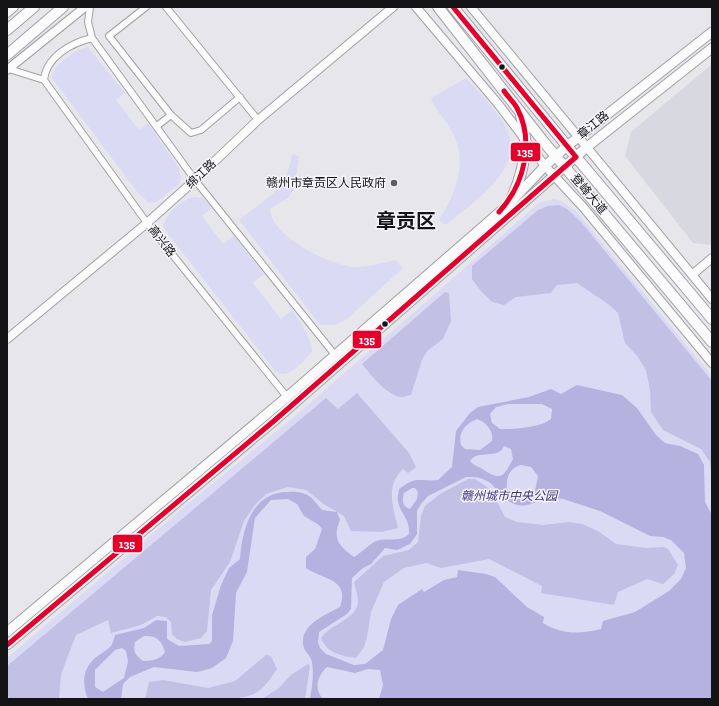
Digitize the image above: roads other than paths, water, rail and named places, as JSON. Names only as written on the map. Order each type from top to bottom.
[{"type":"main road","points":[[7,30],[34,7]]},
{"type":"main road","points":[[7,54],[63,7]]},
{"type":"main road","name":"登峰大道","points":[[438,7],[518,108],[712,342]]},
{"type":"main road","name":"登峰大道","points":[[454,7],[576,157],[712,319]]},
{"type":"main road","name":"章江路","points":[[7,632],[287,397],[509,204],[545,166],[567,146],[712,32]]},
{"type":"main road","name":"章江路","points":[[7,645],[275,420],[587,147],[712,48]]},
{"type":"main road","points":[[509,204],[524,163],[524,126],[518,108]]},
{"type":"street","points":[[7,13],[14,7]]},
{"type":"street","points":[[8,70],[85,7]]},
{"type":"street","points":[[90,7],[88,22],[92,38],[195,180],[335,355]]},
{"type":"street","points":[[146,7],[109,36],[170,115],[191,133],[201,130],[240,97]]},
{"type":"street","points":[[166,7],[258,120]]},
{"type":"street","name":"绵江路","points":[[7,340],[147,223],[258,120],[393,7]]},
{"type":"street","points":[[416,7],[499,105],[545,166],[583,207],[640,278],[712,363]]},
{"type":"street","points":[[471,7],[693,274],[712,299]]},
{"type":"street","points":[[8,70],[44,80],[46,68],[53,59],[72,44],[92,38]]},
{"type":"street","name":"高兴路","points":[[44,80],[147,223],[287,397]]},
{"type":"street","points":[[157,126],[170,115]]},
{"type":"street","points":[[693,274],[712,258]]},
{"type":"place","name":"赣州市章贡区人民政府","points":[[394,183]]},
{"type":"district","name":"章贡区","points":[[406,221]]},
{"type":"park label","name":"赣州城市中央公园","points":[[509,496]]}]
